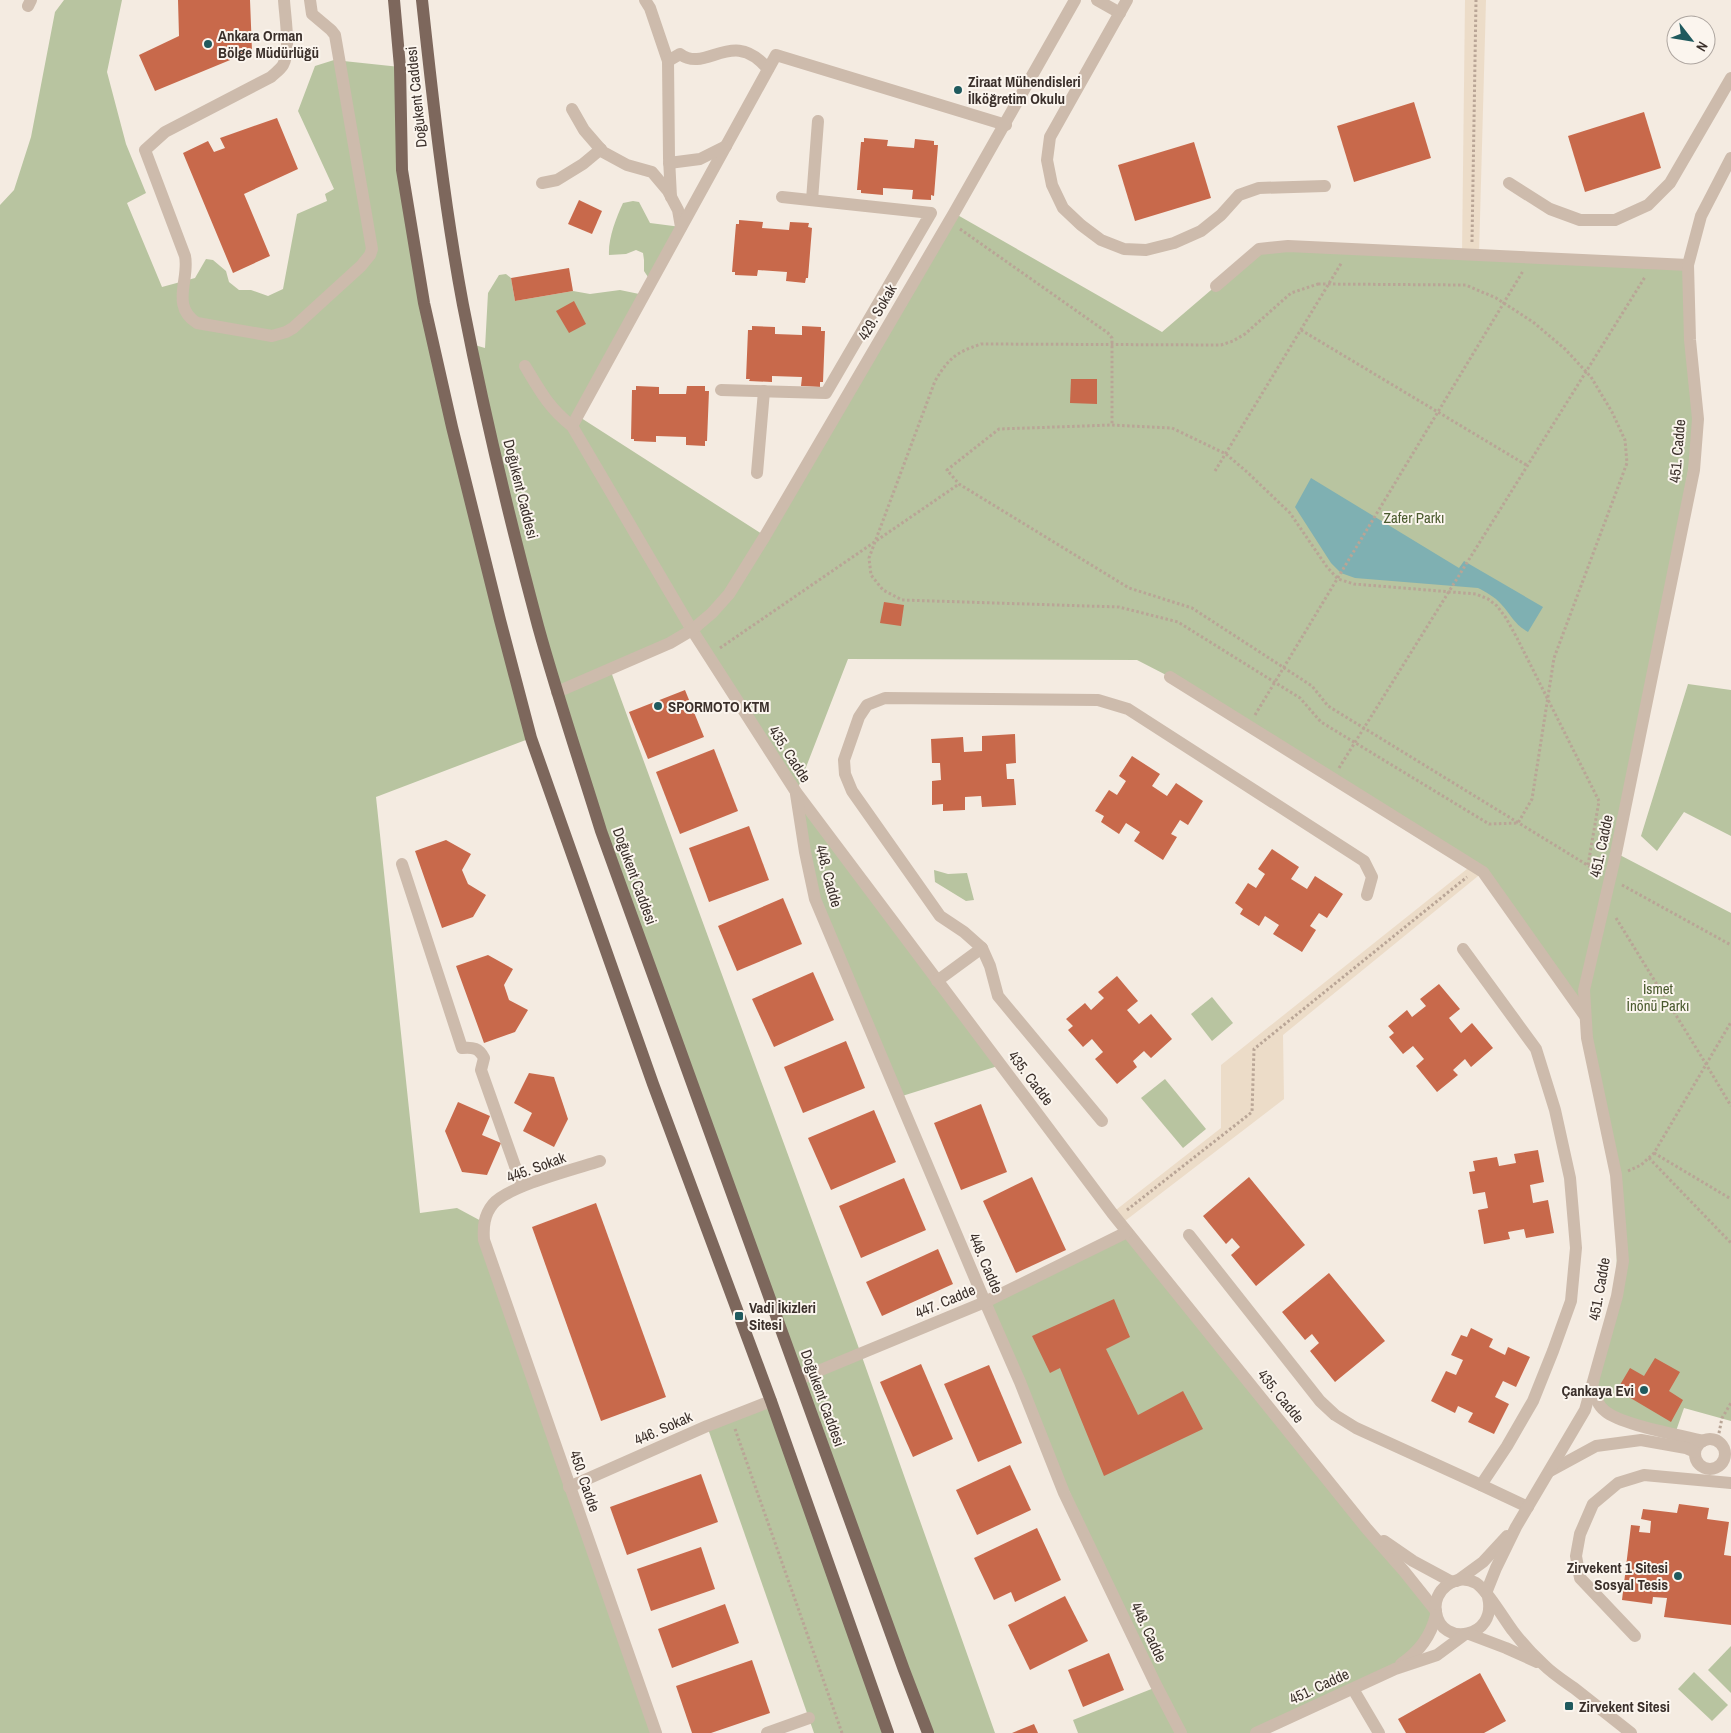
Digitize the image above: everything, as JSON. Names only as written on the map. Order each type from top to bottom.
[{"type":"main road","name":"Doğukent Caddesi","points":[[394,0],[400,66],[402,170],[424,303],[452,427],[531,738],[656,1092],[771,1401],[888,1733]]},
{"type":"main road","name":"Doğukent Caddesi","points":[[422,0],[441,167],[463,304],[486,416],[538,626],[557,692],[601,831],[928,1733]]},
{"type":"street","points":[[284,0],[287,50],[283,65],[278,71],[165,132],[145,150],[185,256],[187,265],[183,283],[183,302],[186,313],[197,323],[272,336],[293,328],[362,266],[372,249],[335,35],[312,14],[310,0]]},
{"type":"street","points":[[645,0],[650,8],[668,61],[671,197]]},
{"type":"street","name":"429. Sokak","points":[[557,692],[655,650],[692,630],[712,613],[740,578],[1006,124],[1075,0]]},
{"type":"street","points":[[1097,0],[1120,13]]},
{"type":"street","points":[[1127,0],[1050,137],[1047,160],[1052,185],[1063,208],[1081,225],[1101,240],[1124,249],[1146,250],[1174,242],[1201,231],[1221,215],[1239,195],[1259,188],[1325,186]]},
{"type":"street","points":[[668,61],[680,54],[694,60],[732,50],[748,52],[760,59],[768,69]]},
{"type":"street","points":[[572,426],[776,55],[1006,124]]},
{"type":"street","points":[[1509,183],[1550,209],[1580,220],[1616,220],[1648,205],[1670,184],[1726,100],[1731,78]]},
{"type":"street","points":[[572,109],[584,130],[601,149],[627,165],[652,172],[671,197],[678,210],[682,227]]},
{"type":"street","points":[[812,200],[818,121]]},
{"type":"street","points":[[669,163],[700,160],[726,146]]},
{"type":"street","points":[[542,183],[557,180],[583,164],[601,149]]},
{"type":"street","name":"451. Cadde","points":[[1516,1527],[1585,1410],[1617,1296],[1623,1260],[1616,1176],[1587,1038],[1584,990],[1610,879],[1694,470],[1698,418],[1690,340],[1688,265],[1701,216],[1731,158]]},
{"type":"street","points":[[721,390],[826,393],[930,213],[782,196]]},
{"type":"street","points":[[1216,286],[1259,249],[1288,246],[1688,265]]},
{"type":"street","points":[[877,306],[894,317]]},
{"type":"street","name":"435. Cadde","points":[[525,366],[546,402],[572,426],[692,630],[796,792],[1116,1218],[1367,1529]]},
{"type":"street","points":[[757,472],[764,391]]},
{"type":"street","points":[[1170,677],[1483,872],[1586,1017]]},
{"type":"street","points":[[1102,1121],[998,996],[990,966],[982,948],[964,932],[940,916],[852,791],[845,774],[844,760],[860,717],[867,705],[885,698],[1098,700],[1128,709],[1364,861],[1372,877],[1367,895]]},
{"type":"street","name":"448. Cadde","points":[[796,792],[805,852],[816,899],[1020,1382],[1064,1493],[1181,1733]]},
{"type":"street","points":[[402,864],[462,1048],[471,1047],[480,1050],[484,1058],[481,1070],[522,1186]]},
{"type":"street","points":[[937,981],[982,948]]},
{"type":"street","points":[[1463,949],[1536,1049],[1555,1110],[1570,1178],[1576,1248],[1571,1301],[1534,1401],[1481,1485]]},
{"type":"street","name":"445. Sokak","points":[[484,1240],[483,1222],[493,1203],[522,1186],[600,1162]]},
{"type":"street","name":"447. Cadde","points":[[799,1379],[985,1302],[1127,1232]]},
{"type":"street","points":[[1188,1235],[1320,1401],[1335,1415],[1356,1428],[1528,1507]]},
{"type":"street","name":"450. Cadde","points":[[484,1240],[656,1733]]},
{"type":"street","points":[[1592,1387],[1604,1411],[1626,1422],[1703,1441],[1717,1441],[1723,1448],[1724,1458],[1709,1475]]},
{"type":"street","name":"446. Sokak","points":[[569,1486],[771,1401]]},
{"type":"street","points":[[1550,1471],[1596,1446],[1642,1440],[1686,1448],[1695,1452]]},
{"type":"street","points":[[1703,1441],[1695,1452],[1697,1462],[1709,1475]]},
{"type":"street","points":[[1635,1636],[1580,1578],[1576,1556],[1580,1534],[1593,1504],[1618,1483],[1644,1475],[1709,1475],[1731,1482]]},
{"type":"street","points":[[1395,1669],[1410,1658],[1429,1634],[1436,1613],[1436,1602],[1444,1587],[1483,1562],[1516,1527]]},
{"type":"street","points":[[1395,1669],[1437,1655],[1466,1634],[1481,1628],[1490,1610],[1487,1595],[1496,1568],[1516,1527]]},
{"type":"street","points":[[1367,1529],[1413,1561],[1454,1582],[1470,1581],[1476,1584],[1544,1666],[1631,1733]]},
{"type":"street","points":[[1367,1529],[1404,1572],[1436,1613],[1439,1621],[1450,1631],[1466,1634],[1506,1648],[1544,1666]]},
{"type":"street","name":"451. Cadde","points":[[1256,1733],[1395,1669]]},
{"type":"street","points":[[1353,1689],[1379,1733]]},
{"type":"street","points":[[767,1733],[809,1718]]},
{"type":"path","points":[[1471,254],[1476,0]]},
{"type":"path","points":[[949,222],[1108,333],[1112,338],[1112,426]]},
{"type":"path","points":[[1215,471],[1350,249]]},
{"type":"path","points":[[1249,726],[1531,257]]},
{"type":"path","points":[[1333,779],[1654,263]]},
{"type":"path","points":[[1318,284],[1466,285],[1496,298],[1532,322],[1558,344],[1586,372],[1612,412],[1625,440],[1627,463],[1554,658],[1532,799],[1518,823],[1489,824],[1321,722],[1300,698],[1178,622],[1119,606],[902,600],[883,590],[871,575],[869,558],[935,381],[945,363],[961,351],[981,344],[1221,345],[1245,334],[1291,293],[1318,284]]},
{"type":"path","points":[[1302,330],[1528,466]]},
{"type":"path","points":[[1588,865],[1598,801],[1517,638],[1497,606],[1488,599],[1476,594],[1354,584],[1339,577],[1327,568],[1290,513],[1226,454],[1172,428],[1112,426],[999,429],[947,470],[958,484],[1128,588],[1192,608],[1312,686],[1328,706],[1364,729],[1610,879],[1731,945]]},
{"type":"path","points":[[708,656],[958,484]]},
{"type":"path","points":[[1116,1218],[1252,1112],[1254,1049],[1477,869]]},
{"type":"path","points":[[1605,900],[1731,1106]]},
{"type":"path","points":[[1616,1176],[1641,1165],[1654,1153],[1731,1022]]},
{"type":"path","points":[[1654,1153],[1731,1200]]},
{"type":"path","points":[[1649,1158],[1731,1243]]},
{"type":"path","points":[[1717,1441],[1722,1418],[1731,1404]]},
{"type":"path","points":[[731,1417],[842,1733]]},
{"type":"green space","points":[[64,0],[122,0],[107,72],[126,144],[146,193],[127,203],[162,287],[195,278],[206,259],[213,260],[226,271],[229,282],[239,290],[251,290],[268,296],[283,289],[297,214],[327,201],[325,194],[334,189],[298,111],[315,66],[334,60],[400,67],[402,170],[424,303],[531,738],[376,797],[420,1213],[457,1208],[483,1222],[656,1733],[0,1733],[0,205],[14,190],[31,137],[55,12]]},
{"type":"green space","points":[[639,202],[650,223],[681,227],[650,280],[644,271],[643,253],[636,250],[626,254],[609,255],[611,235],[620,209],[623,203]]},
{"type":"green space","name":"Zafer Parkı","points":[[954,213],[1162,332],[1259,249],[1688,265],[1698,419],[1616,853],[1731,913],[1731,1421],[1684,1408],[1675,1434],[1626,1422],[1595,1398],[1617,1296],[1616,1175],[1585,1017],[1483,872],[1170,677],[1137,660],[848,659],[796,793],[692,630],[610,669],[861,1354],[995,1733],[929,1733],[557,692],[471,344],[485,348],[488,293],[499,275],[506,274],[511,278],[515,301],[573,291],[590,294],[620,290],[644,295],[578,416],[765,536]]},
{"type":"green space","points":[[1688,684],[1731,690],[1731,836],[1684,812],[1657,851],[1641,836]]},
{"type":"green space","points":[[796,793],[1001,1065],[899,1097],[815,899]]},
{"type":"green space","points":[[934,870],[948,874],[967,873],[974,900],[966,901],[935,882]]},
{"type":"green space","points":[[1212,997],[1233,1023],[1212,1041],[1191,1014]]},
{"type":"green space","points":[[1165,1079],[1206,1129],[1183,1148],[1141,1098]]},
{"type":"green space","points":[[1127,1232],[1436,1611],[1410,1657],[1256,1733],[1181,1733],[1155,1683],[985,1303]]},
{"type":"green space","points":[[771,1401],[888,1733],[814,1733],[707,1426]]},
{"type":"green space","points":[[1731,1646],[1731,1693],[1708,1670]]},
{"type":"green space","points":[[1694,1672],[1728,1705],[1712,1721],[1678,1689]]},
{"type":"green space","points":[[1154,1688],[1180,1733],[1078,1733],[1073,1720]]},
{"type":"shaded area","points":[[1465,0],[1486,0],[1479,255],[1462,254]]},
{"type":"shaded area","points":[[1472,865],[1483,872],[1283,1035],[1284,1099],[1121,1224],[1112,1213],[1221,1128],[1221,1065]]},
{"type":"water","points":[[1311,478],[1459,568],[1464,561],[1543,607],[1528,632],[1516,622],[1496,599],[1478,588],[1355,578],[1341,573],[1331,563],[1295,507]]},
{"type":"building","name":"Ankara Orman Bölge Müdürlüğü","points":[[178,0],[250,0],[252,51],[155,91],[139,55],[179,36]]},
{"type":"building","points":[[1414,102],[1431,158],[1354,182],[1337,126]]},
{"type":"building","points":[[1644,112],[1661,168],[1585,192],[1568,136]]},
{"type":"building","points":[[277,118],[298,169],[244,194],[270,256],[233,273],[183,153],[208,141],[214,152],[225,148],[220,138]]},
{"type":"building","points":[[864,138],[888,140],[887,146],[914,148],[915,139],[934,141],[934,145],[938,145],[934,196],[931,195],[931,200],[912,199],[913,190],[883,188],[883,195],[861,193],[861,190],[857,190],[861,142],[864,142]]},
{"type":"building","points":[[1194,142],[1211,198],[1135,221],[1118,165]]},
{"type":"building","points":[[579,200],[602,211],[592,234],[568,224]]},
{"type":"building","points":[[739,220],[763,222],[762,228],[789,230],[790,222],[809,223],[808,227],[812,228],[808,278],[806,278],[805,283],[786,281],[787,272],[758,270],[757,276],[735,275],[735,272],[732,272],[736,224],[739,224]]},
{"type":"building","points":[[569,268],[573,291],[515,301],[511,278]]},
{"type":"building","points":[[574,301],[586,324],[569,333],[556,311]]},
{"type":"building","points":[[752,326],[775,327],[775,334],[802,335],[802,326],[821,327],[821,331],[825,331],[823,382],[820,382],[820,387],[801,386],[802,377],[772,376],[772,382],[749,381],[750,379],[746,379],[748,330],[752,330]]},
{"type":"building","points":[[1071,379],[1097,379],[1097,404],[1070,403]]},
{"type":"building","points":[[636,386],[659,387],[659,394],[686,394],[687,386],[705,386],[705,391],[709,391],[707,441],[705,441],[705,446],[686,445],[686,437],[656,436],[656,442],[634,441],[634,439],[631,439],[632,390],[636,390]]},
{"type":"building","points":[[884,602],[904,605],[901,626],[880,623]]},
{"type":"building","points":[[685,690],[704,737],[648,759],[629,712]]},
{"type":"building","points":[[1015,734],[1016,763],[1006,764],[1007,779],[1014,779],[1016,805],[982,807],[981,796],[965,797],[965,810],[943,811],[943,804],[932,805],[932,781],[941,780],[940,763],[932,763],[931,739],[963,737],[964,752],[982,751],[982,736]]},
{"type":"building","points":[[714,749],[738,811],[680,834],[656,772]]},
{"type":"building","points":[[1132,756],[1160,774],[1152,786],[1167,796],[1176,783],[1203,801],[1188,825],[1180,820],[1171,834],[1177,837],[1163,860],[1134,841],[1140,832],[1126,823],[1119,834],[1101,822],[1104,816],[1095,811],[1109,790],[1117,795],[1126,781],[1119,776]]},
{"type":"building","points":[[749,826],[769,880],[709,902],[689,848]]},
{"type":"building","points":[[446,840],[471,854],[462,870],[468,884],[486,895],[473,917],[442,928],[415,851]]},
{"type":"building","points":[[1272,849],[1299,867],[1291,879],[1307,889],[1315,876],[1343,894],[1327,918],[1319,913],[1310,926],[1316,930],[1302,952],[1273,934],[1279,925],[1265,916],[1259,926],[1240,914],[1243,909],[1235,903],[1248,883],[1256,888],[1265,874],[1258,869]]},
{"type":"building","points":[[783,898],[802,944],[737,971],[718,926]]},
{"type":"building","points":[[488,955],[513,969],[504,985],[509,1000],[528,1010],[515,1032],[484,1043],[456,966]]},
{"type":"building","points":[[813,972],[834,1020],[774,1047],[752,999]]},
{"type":"building","points":[[1117,976],[1138,1001],[1127,1010],[1139,1024],[1151,1014],[1172,1039],[1151,1058],[1144,1051],[1133,1061],[1137,1067],[1117,1084],[1095,1059],[1103,1052],[1092,1039],[1083,1047],[1068,1030],[1073,1026],[1066,1019],[1085,1003],[1091,1010],[1104,998],[1098,992]]},
{"type":"building","points":[[1439,984],[1460,1009],[1449,1018],[1461,1033],[1472,1023],[1493,1048],[1471,1067],[1465,1059],[1453,1070],[1458,1075],[1437,1092],[1416,1066],[1424,1059],[1413,1046],[1403,1054],[1389,1037],[1394,1033],[1388,1026],[1407,1010],[1412,1017],[1426,1006],[1420,999]]},
{"type":"building","points":[[846,1041],[865,1088],[803,1113],[784,1067]]},
{"type":"building","points":[[529,1073],[554,1077],[568,1119],[554,1147],[523,1131],[532,1113],[514,1103]]},
{"type":"building","points":[[458,1102],[490,1116],[482,1135],[501,1143],[487,1175],[462,1172],[445,1131]]},
{"type":"building","points":[[981,1104],[1007,1172],[961,1190],[934,1123]]},
{"type":"building","points":[[874,1110],[896,1162],[831,1190],[808,1138]]},
{"type":"building","points":[[1538,1150],[1544,1182],[1530,1185],[1533,1203],[1548,1200],[1554,1233],[1526,1238],[1524,1229],[1508,1232],[1510,1239],[1484,1244],[1478,1210],[1488,1208],[1485,1192],[1473,1194],[1469,1172],[1475,1171],[1473,1161],[1497,1157],[1499,1166],[1516,1163],[1514,1154]]},
{"type":"building","points":[[1032,1177],[1066,1250],[1016,1273],[983,1201]]},
{"type":"building","points":[[1249,1177],[1305,1245],[1256,1286],[1231,1255],[1240,1247],[1232,1238],[1226,1244],[1203,1216]]},
{"type":"building","points":[[904,1178],[926,1230],[861,1258],[839,1206]]},
{"type":"building","points":[[596,1203],[666,1397],[601,1421],[532,1227]]},
{"type":"building","points":[[938,1249],[953,1284],[882,1316],[866,1282]]},
{"type":"building","points":[[1329,1273],[1385,1341],[1335,1382],[1310,1351],[1319,1343],[1312,1334],[1305,1340],[1282,1312]]},
{"type":"building","points":[[1114,1299],[1130,1337],[1106,1349],[1138,1415],[1183,1391],[1203,1429],[1104,1476],[1060,1368],[1050,1373],[1032,1336]]},
{"type":"building","points":[[1471,1328],[1493,1339],[1489,1347],[1505,1355],[1508,1347],[1530,1357],[1516,1387],[1503,1381],[1495,1397],[1509,1404],[1494,1434],[1468,1422],[1473,1413],[1458,1406],[1455,1413],[1431,1401],[1446,1371],[1456,1375],[1463,1360],[1451,1355],[1461,1335],[1467,1337]]},
{"type":"building","name":"Çankaya Evi","points":[[1655,1358],[1680,1372],[1669,1391],[1683,1400],[1671,1422],[1617,1390],[1630,1368],[1644,1376]]},
{"type":"building","points":[[921,1364],[953,1439],[913,1457],[880,1382]]},
{"type":"building","points":[[989,1365],[1022,1443],[978,1462],[944,1384]]},
{"type":"building","points":[[1010,1465],[1031,1510],[977,1535],[956,1490]]},
{"type":"building","points":[[701,1474],[718,1522],[627,1555],[610,1507]]},
{"type":"building","name":"Zirvekent 1 Sitesi Sosyal Tesis","points":[[1679,1504],[1709,1508],[1707,1519],[1729,1522],[1724,1555],[1731,1556],[1731,1625],[1664,1617],[1667,1598],[1653,1597],[1652,1604],[1622,1600],[1631,1525],[1640,1526],[1639,1532],[1650,1533],[1651,1521],[1641,1519],[1643,1509],[1677,1513]]},
{"type":"building","points":[[1037,1528],[1061,1580],[1015,1602],[1011,1592],[994,1600],[974,1558]]},
{"type":"building","points":[[701,1547],[715,1589],[651,1611],[637,1569]]},
{"type":"building","points":[[1065,1596],[1088,1641],[1030,1670],[1008,1625]]},
{"type":"building","points":[[725,1604],[739,1643],[672,1668],[658,1629]]},
{"type":"building","points":[[1109,1653],[1124,1690],[1083,1707],[1068,1670]]},
{"type":"building","points":[[752,1660],[770,1713],[711,1733],[692,1733],[676,1686]]},
{"type":"building","points":[[1480,1673],[1506,1721],[1484,1733],[1406,1733],[1398,1719]]},
{"type":"building","points":[[1034,1724],[1038,1733],[1012,1733]]},
{"type":"place","name":"Ankara Orman Bölge Müdürlüğü","points":[[208,44]]},
{"type":"place","name":"Ziraat Mühendisleri İlköğretim Okulu","points":[[958,90]]},
{"type":"place","name":"SPORMOTO KTM","points":[[658,706]]},
{"type":"place","name":"Vadi İkizleri Sitesi","points":[[739,1316]]},
{"type":"place","name":"Çankaya Evi","points":[[1644,1390]]},
{"type":"place","name":"Zirvekent 1 Sitesi Sosyal Tesis","points":[[1678,1576]]},
{"type":"place","name":"Zirvekent Sitesi","points":[[1569,1706]]},
{"type":"park label","name":"İsmet İnönü Parkı","points":[[1658,996]]}]
